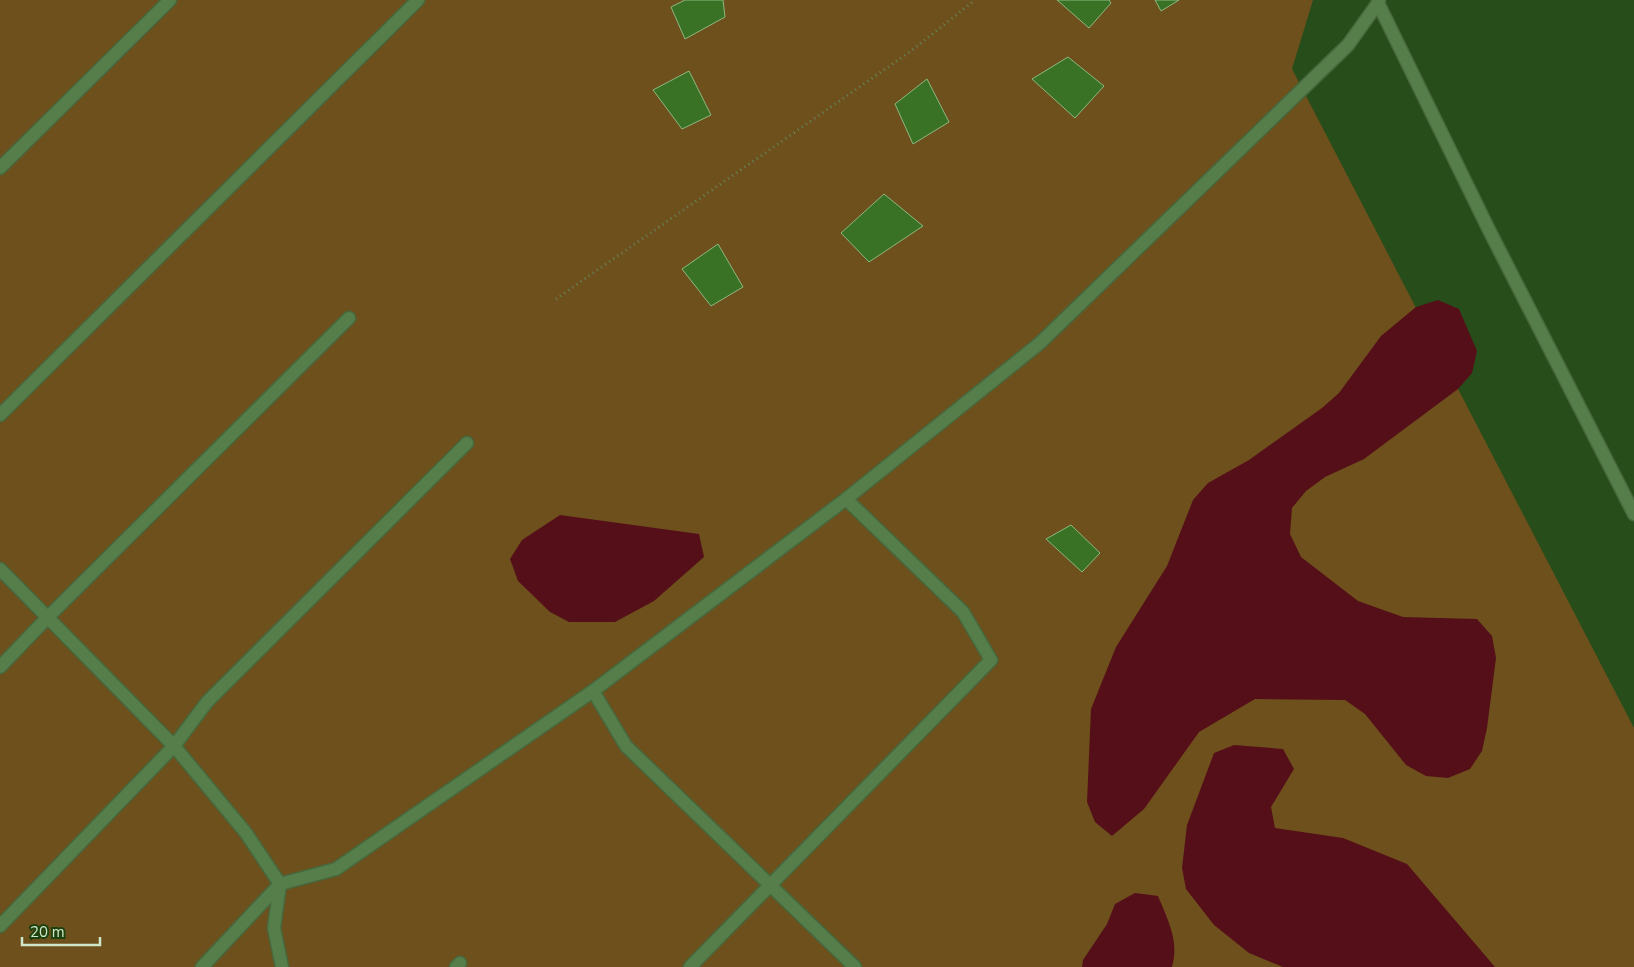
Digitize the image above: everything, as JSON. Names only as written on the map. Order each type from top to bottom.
[{"type":"street","points":[[0,168],[170,0]]},
{"type":"street","points":[[0,415],[418,0]]},
{"type":"street","points":[[202,967],[280,884],[336,869],[593,691],[846,499],[1040,343],[1348,45],[1378,2],[1485,221],[1634,514]]},
{"type":"street","points":[[0,667],[349,318]]},
{"type":"street","points":[[0,926],[174,746],[207,702],[467,443]]},
{"type":"street","points":[[690,967],[769,884],[991,660],[963,612],[846,499]]},
{"type":"street","points":[[0,569],[174,746],[246,833],[280,884],[274,928],[282,967]]},
{"type":"street","points":[[593,691],[626,746],[855,967]]},
{"type":"path","points":[[556,299],[911,51],[975,0]]},
{"type":"shaded area","points":[[0,0],[1313,0],[1292,69],[1634,728],[1634,967],[0,967]]},
{"type":"shaded area","points":[[1438,300],[1459,309],[1477,351],[1472,373],[1458,389],[1364,459],[1325,477],[1306,491],[1292,508],[1290,534],[1301,557],[1358,601],[1403,617],[1477,619],[1492,636],[1496,658],[1487,728],[1482,751],[1470,769],[1448,778],[1426,776],[1406,765],[1365,714],[1345,700],[1255,699],[1199,732],[1144,809],[1112,836],[1095,822],[1087,802],[1091,709],[1116,647],[1167,566],[1193,500],[1208,483],[1249,460],[1322,408],[1339,393],[1381,336],[1416,307]]},
{"type":"shaded area","points":[[560,515],[699,534],[704,557],[654,601],[615,622],[569,622],[550,612],[518,581],[510,559],[522,540]]},
{"type":"shaded area","points":[[1234,745],[1283,749],[1294,769],[1271,807],[1275,828],[1343,838],[1407,864],[1495,967],[1283,967],[1249,953],[1214,925],[1186,889],[1182,868],[1187,825],[1214,753]]},
{"type":"shaded area","points":[[1135,893],[1158,896],[1173,939],[1174,958],[1172,967],[1082,967],[1083,960],[1107,924],[1115,904]]},
{"type":"building","points":[[685,0],[723,0],[725,17],[685,39],[671,7]]},
{"type":"building","points":[[1057,0],[1109,0],[1111,3],[1089,28]]},
{"type":"building","points":[[1155,0],[1179,0],[1161,11]]},
{"type":"building","points":[[1068,57],[1104,86],[1075,118],[1032,79]]},
{"type":"building","points":[[689,71],[711,115],[682,129],[653,90]]},
{"type":"building","points":[[927,79],[949,122],[913,144],[895,104]]},
{"type":"building","points":[[884,194],[923,226],[869,262],[841,233]]},
{"type":"building","points":[[718,244],[743,287],[711,306],[682,269]]},
{"type":"building","points":[[1071,525],[1100,553],[1082,572],[1046,539]]}]
